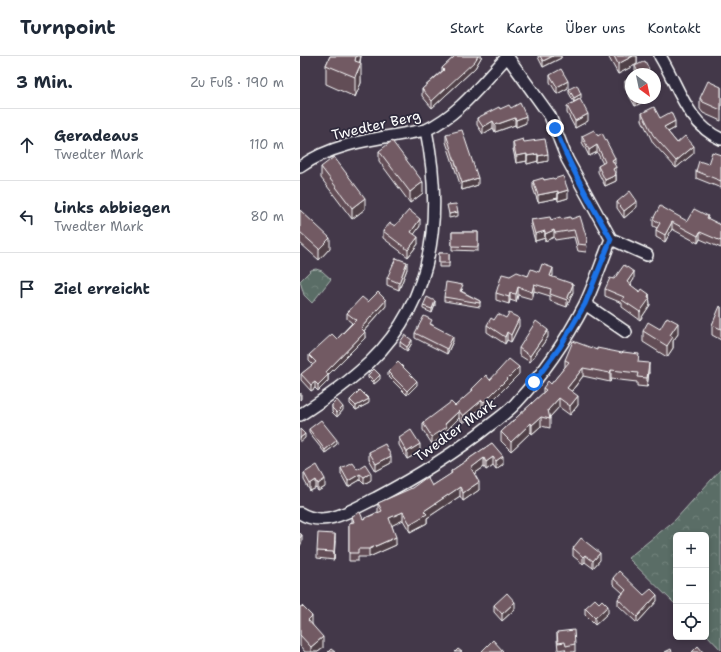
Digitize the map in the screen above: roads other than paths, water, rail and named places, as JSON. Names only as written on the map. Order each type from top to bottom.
[{"type":"street","points":[[507,56],[550,116],[573,171],[611,239],[647,255]]},
{"type":"street","name":"Twedter Berg","points":[[300,167],[323,153],[339,148],[426,130],[447,118],[472,95],[507,56]]},
{"type":"street","points":[[660,56],[692,115],[701,126],[721,139]]},
{"type":"street","points":[[300,415],[340,388],[370,361],[390,340],[416,294],[430,251],[434,220],[432,158],[426,130]]},
{"type":"street","name":"Twedter Mark","points":[[300,514],[307,518],[326,520],[345,513],[396,487],[443,460],[515,405],[560,347],[585,304],[611,239]]},
{"type":"street","points":[[585,304],[626,332]]}]
